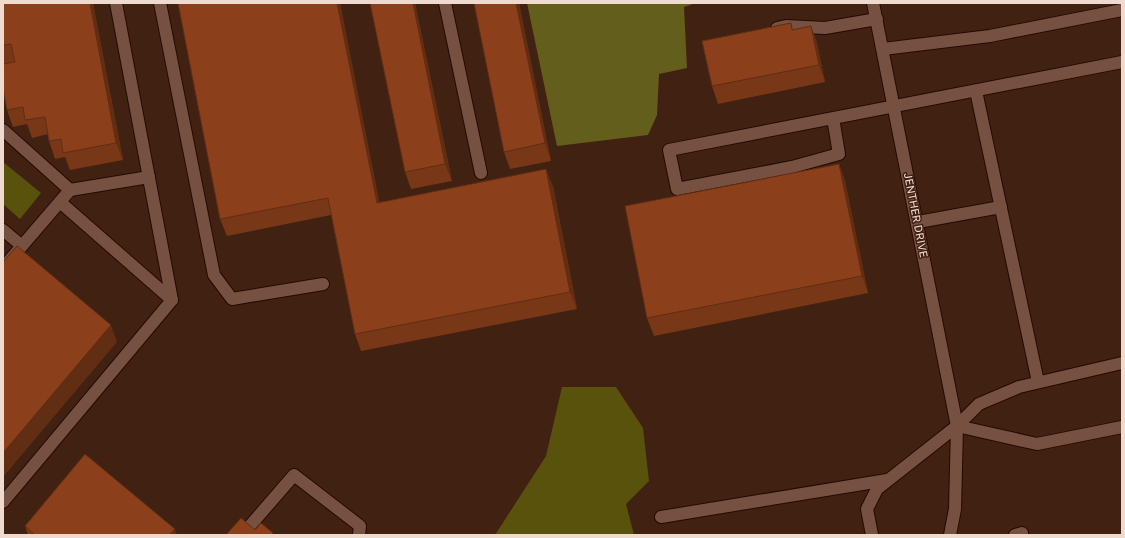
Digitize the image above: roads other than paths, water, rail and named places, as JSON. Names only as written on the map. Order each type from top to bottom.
[{"type":"street","points":[[116,3],[172,300]]},
{"type":"street","points":[[160,3],[214,275],[232,299],[323,284]]},
{"type":"street","points":[[445,3],[481,173]]},
{"type":"street","name":"JENTHER DRIVE","points":[[873,3],[918,222],[957,426],[955,509],[950,535]]},
{"type":"street","points":[[883,49],[990,36],[1122,10]]},
{"type":"street","points":[[764,31],[786,26],[826,28],[876,19]]},
{"type":"street","points":[[833,118],[839,154],[792,167],[677,189],[669,150],[833,118],[894,107],[1122,62]]},
{"type":"street","points":[[976,90],[1038,382]]},
{"type":"street","points":[[3,130],[70,190]]},
{"type":"street","points":[[3,268],[70,190],[149,177]]},
{"type":"street","points":[[60,202],[172,300]]},
{"type":"street","points":[[918,222],[1001,207]]},
{"type":"street","points":[[3,230],[22,246]]},
{"type":"street","points":[[3,502],[172,300]]},
{"type":"street","points":[[872,535],[866,509],[877,489],[957,426],[979,404],[1019,387],[1122,363]]},
{"type":"street","points":[[957,426],[1037,444],[1122,427]]},
{"type":"street","points":[[242,535],[294,475],[360,526],[359,535]]},
{"type":"street","points":[[661,517],[888,480]]}]
